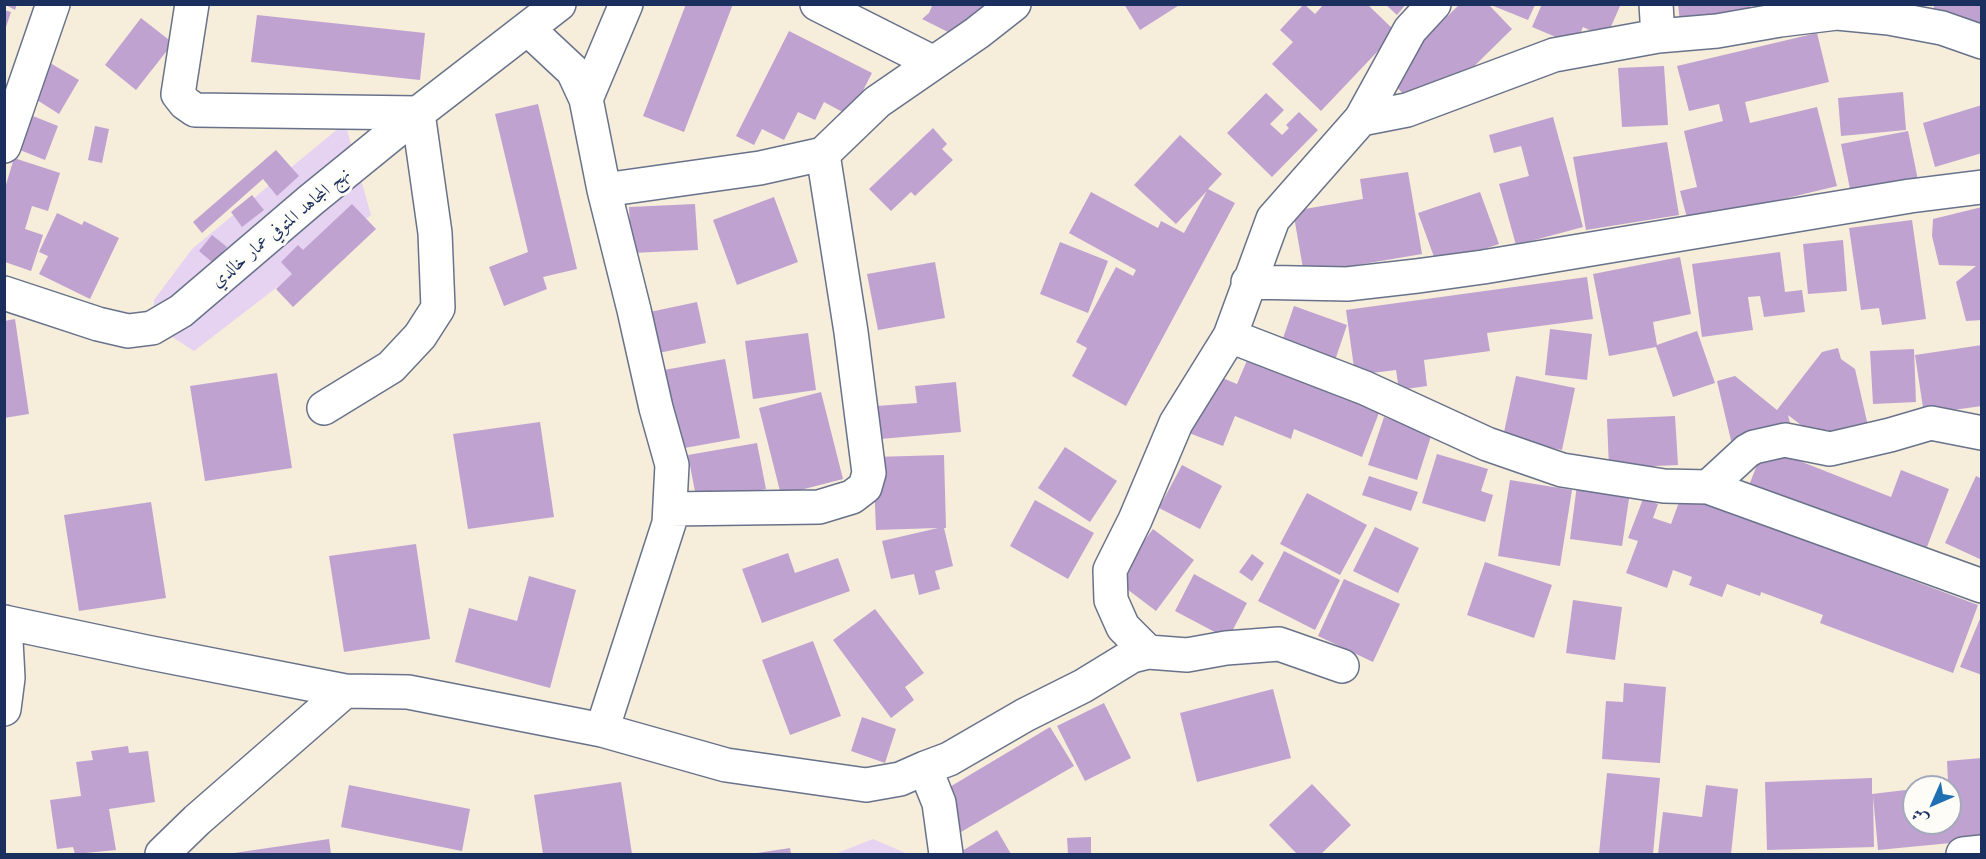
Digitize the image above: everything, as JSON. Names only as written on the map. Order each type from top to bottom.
[{"type":"street","points":[[4,146],[53,4]]},
{"type":"street","points":[[192,4],[178,94],[195,110],[418,113],[435,233],[438,308],[420,336],[392,367],[324,408]]},
{"type":"street","name":"نهج المجاهد المتوفي عمار خالدي","points":[[4,293],[98,324],[128,331],[152,328],[196,300],[311,200],[418,113],[559,4]]},
{"type":"street","points":[[586,99],[626,4]]},
{"type":"street","points":[[817,4],[932,62]]},
{"type":"street","points":[[604,190],[760,168],[823,154],[877,102],[977,33],[1014,4]]},
{"type":"street","points":[[1148,652],[1123,627],[1111,600],[1110,570],[1136,520],[1176,423],[1230,336],[1273,219],[1361,119],[1410,30],[1434,4]]},
{"type":"street","points":[[1361,119],[1407,110],[1554,55],[1657,20],[1717,31],[1838,9],[1942,28],[1982,42]]},
{"type":"street","points":[[528,29],[573,71],[586,99],[604,190],[656,408],[672,465],[669,523],[602,730]]},
{"type":"street","points":[[670,509],[819,507],[852,497],[865,487],[870,473],[823,154]]},
{"type":"street","points":[[1248,282],[1347,284],[1417,276],[1910,196],[1982,187]]},
{"type":"street","points":[[1230,336],[1365,388],[1487,444],[1562,470],[1664,486],[1708,487],[1982,586]]},
{"type":"street","points":[[1708,487],[1747,451],[1785,440],[1830,449],[1931,423],[1982,433]]},
{"type":"street","points":[[4,709],[8,678],[5,622],[345,691],[408,692],[602,730],[726,765],[866,785],[900,779],[949,759],[1025,715],[1083,686],[1132,656],[1148,652],[1187,655],[1226,648],[1279,644],[1342,666]]},
{"type":"street","points":[[162,855],[197,820],[345,691]]},
{"type":"street","points":[[925,768],[939,804],[946,855]]},
{"type":"street","points":[[1963,855],[1982,852]]},
{"type":"shaded area","points":[[345,123],[371,215],[194,351],[154,325],[154,300],[192,249]]},
{"type":"shaded area","points":[[873,839],[908,854],[835,854]]},
{"type":"building","points":[[4,4],[17,4],[15,10]]},
{"type":"building","points":[[686,4],[733,4],[684,132],[643,116]]},
{"type":"building","points":[[933,4],[987,4],[952,34],[922,19],[929,13]]},
{"type":"building","points":[[1124,4],[1181,4],[1140,30]]},
{"type":"building","points":[[1304,4],[1315,14],[1324,4],[1367,4],[1396,32],[1321,111],[1272,64],[1293,42],[1280,30]]},
{"type":"building","points":[[1385,4],[1406,4],[1397,15]]},
{"type":"building","points":[[1460,4],[1488,4],[1512,29],[1451,89],[1441,79],[1414,105],[1386,76]]},
{"type":"building","points":[[1542,4],[1616,4],[1620,6],[1606,38],[1583,27],[1575,45],[1532,27]]},
{"type":"building","points":[[1678,4],[1750,4],[1753,23],[1681,32]]},
{"type":"building","points":[[1935,4],[1982,4],[1982,30],[1929,19]]},
{"type":"building","points":[[1491,5],[1535,5],[1528,20]]},
{"type":"building","points":[[4,10],[11,12],[5,30],[4,30]]},
{"type":"building","points":[[257,15],[425,33],[420,80],[251,62]]},
{"type":"building","points":[[141,18],[173,43],[136,90],[105,65]]},
{"type":"building","points":[[789,31],[872,73],[850,116],[824,102],[815,120],[798,112],[784,140],[762,129],[754,145],[736,136]]},
{"type":"building","points":[[1817,33],[1829,82],[1745,102],[1750,123],[1817,107],[1837,186],[1688,222],[1680,191],[1697,187],[1684,131],[1723,121],[1719,104],[1689,111],[1677,66]]},
{"type":"building","points":[[45,60],[79,80],[59,114],[26,93]]},
{"type":"building","points":[[1664,66],[1668,125],[1622,127],[1618,68]]},
{"type":"building","points":[[1903,92],[1906,130],[1841,136],[1838,98]]},
{"type":"building","points":[[1266,93],[1284,110],[1270,124],[1282,135],[1289,128],[1286,125],[1299,112],[1318,130],[1272,177],[1227,133]]},
{"type":"building","points":[[538,104],[577,269],[543,277],[547,289],[504,306],[489,267],[528,252],[495,114]]},
{"type":"building","points":[[1982,105],[1982,153],[1935,167],[1923,123]]},
{"type":"building","points":[[28,114],[58,126],[45,160],[15,148]]},
{"type":"building","points":[[1553,117],[1583,227],[1516,245],[1499,184],[1529,176],[1521,146],[1494,153],[1489,135]]},
{"type":"building","points":[[95,126],[109,129],[102,163],[88,160]]},
{"type":"building","points":[[933,128],[947,144],[942,149],[953,160],[915,196],[911,192],[891,211],[869,189]]},
{"type":"building","points":[[1908,131],[1918,180],[1851,194],[1841,144]]},
{"type":"building","points":[[1180,135],[1222,174],[1208,189],[1235,203],[1126,406],[1072,376],[1087,348],[1076,342],[1116,267],[1133,276],[1136,270],[1069,233],[1091,192],[1158,228],[1161,221],[1184,233],[1207,191],[1176,224],[1134,185]]},
{"type":"building","points":[[1667,142],[1679,215],[1586,230],[1573,157]]},
{"type":"building","points":[[276,150],[299,176],[277,196],[263,179],[202,233],[193,222]]},
{"type":"building","points":[[14,158],[60,173],[48,211],[32,206],[25,229],[43,235],[31,271],[5,262],[5,188]]},
{"type":"building","points":[[1408,172],[1422,254],[1304,274],[1293,211],[1363,199],[1360,179]]},
{"type":"building","points":[[1480,192],[1499,244],[1437,265],[1418,213]]},
{"type":"building","points":[[252,195],[264,210],[242,227],[231,212]]},
{"type":"building","points":[[774,197],[798,262],[737,285],[713,220]]},
{"type":"building","points":[[352,204],[376,229],[293,307],[276,289],[292,274],[281,262],[298,245],[303,250]]},
{"type":"building","points":[[695,204],[698,250],[631,253],[629,207]]},
{"type":"building","points":[[1982,207],[1982,320],[1966,321],[1956,282],[1976,266],[1939,265],[1932,236],[1933,219]]},
{"type":"building","points":[[57,213],[82,225],[84,221],[119,238],[90,299],[39,274],[48,256],[39,252]]},
{"type":"building","points":[[1912,220],[1926,319],[1882,325],[1879,308],[1861,310],[1849,228]]},
{"type":"building","points":[[212,235],[227,247],[213,263],[199,251]]},
{"type":"building","points":[[1843,240],[1847,291],[1808,294],[1803,244]]},
{"type":"building","points":[[1060,242],[1108,261],[1088,313],[1040,294]]},
{"type":"building","points":[[1780,252],[1785,292],[1802,290],[1805,312],[1764,317],[1760,296],[1748,297],[1753,330],[1702,337],[1692,264]]},
{"type":"building","points":[[1680,257],[1691,314],[1653,322],[1657,345],[1697,331],[1715,383],[1673,397],[1656,347],[1609,356],[1593,274]]},
{"type":"building","points":[[935,262],[945,318],[878,330],[867,274]]},
{"type":"building","points":[[1587,277],[1593,319],[1487,333],[1490,351],[1424,360],[1427,386],[1399,390],[1396,370],[1355,375],[1346,310]]},
{"type":"building","points":[[697,302],[706,343],[654,354],[645,313]]},
{"type":"building","points":[[1294,306],[1347,325],[1331,372],[1278,353]]},
{"type":"building","points":[[15,319],[29,414],[4,418],[4,321]]},
{"type":"building","points":[[1550,329],[1592,334],[1587,380],[1545,375]]},
{"type":"building","points":[[808,333],[816,390],[753,399],[745,341]]},
{"type":"building","points":[[1982,345],[1982,406],[1924,414],[1915,355]]},
{"type":"building","points":[[1838,348],[1841,359],[1855,369],[1868,426],[1818,438],[1788,415],[1793,435],[1733,449],[1717,381],[1735,376],[1777,410],[1822,352]]},
{"type":"building","points":[[1914,349],[1916,402],[1873,404],[1870,351]]},
{"type":"building","points":[[1248,358],[1382,405],[1362,457],[1294,429],[1291,439],[1235,416],[1223,446],[1189,433],[1213,374],[1237,384]]},
{"type":"building","points":[[725,359],[740,438],[679,449],[664,370]]},
{"type":"building","points":[[277,373],[292,468],[205,481],[190,386]]},
{"type":"building","points":[[1516,376],[1575,388],[1562,450],[1503,437]]},
{"type":"building","points":[[956,382],[961,432],[880,439],[877,406],[917,403],[915,386]]},
{"type":"building","points":[[821,392],[843,479],[781,495],[759,408]]},
{"type":"building","points":[[1675,416],[1678,465],[1609,468],[1607,419]]},
{"type":"building","points":[[1384,417],[1432,433],[1417,480],[1368,465]]},
{"type":"building","points":[[540,422],[554,517],[468,529],[453,434]]},
{"type":"building","points":[[757,443],[766,489],[697,502],[688,455]]},
{"type":"building","points":[[1065,447],[1117,481],[1090,522],[1038,488]]},
{"type":"building","points":[[1764,447],[1891,497],[1901,470],[1949,489],[1927,547],[1907,540],[1904,549],[1748,488]]},
{"type":"building","points":[[1437,454],[1488,469],[1481,491],[1493,495],[1485,522],[1422,503]]},
{"type":"building","points":[[944,455],[946,528],[944,528],[953,566],[935,571],[940,589],[919,595],[914,574],[891,579],[882,541],[938,528],[876,530],[873,457]]},
{"type":"building","points":[[1182,465],[1222,486],[1200,529],[1159,508]]},
{"type":"building","points":[[1369,476],[1418,492],[1411,511],[1362,495]]},
{"type":"building","points":[[1976,476],[1982,479],[1982,560],[1945,543]]},
{"type":"building","points":[[1510,480],[1572,490],[1560,566],[1498,556]]},
{"type":"building","points":[[1577,485],[1630,492],[1622,546],[1570,539]]},
{"type":"building","points":[[1307,493],[1367,525],[1340,575],[1280,544]]},
{"type":"building","points":[[1682,494],[1978,605],[1953,673],[1820,623],[1823,615],[1761,592],[1760,596],[1727,584],[1722,597],[1689,585],[1692,577],[1673,570],[1667,588],[1626,573],[1638,541],[1628,538],[1643,499],[1658,504],[1653,518],[1671,524]]},
{"type":"building","points":[[1035,500],[1094,533],[1068,579],[1010,546]]},
{"type":"building","points":[[151,502],[166,598],[79,611],[64,515]]},
{"type":"building","points":[[1375,527],[1419,548],[1398,593],[1353,571]]},
{"type":"building","points":[[1153,529],[1194,560],[1156,611],[1115,580]]},
{"type":"building","points":[[416,544],[430,639],[344,652],[329,556]]},
{"type":"building","points":[[1284,551],[1340,580],[1315,630],[1258,601]]},
{"type":"building","points":[[788,553],[795,573],[838,558],[850,591],[762,623],[742,569]]},
{"type":"building","points":[[1252,554],[1264,563],[1252,581],[1239,572]]},
{"type":"building","points":[[1485,562],[1552,585],[1534,638],[1467,615]]},
{"type":"building","points":[[1194,574],[1247,603],[1228,639],[1175,611]]},
{"type":"building","points":[[529,576],[576,590],[550,688],[455,662],[469,608],[517,621]]},
{"type":"building","points":[[1344,579],[1400,604],[1373,662],[1318,636]]},
{"type":"building","points":[[1573,600],[1622,607],[1615,660],[1566,653]]},
{"type":"building","points":[[875,609],[924,673],[905,687],[914,700],[891,718],[833,640]]},
{"type":"building","points":[[1982,614],[1982,675],[1960,667]]},
{"type":"building","points":[[813,641],[841,716],[790,735],[762,660]]},
{"type":"building","points":[[1624,683],[1666,687],[1660,763],[1602,759],[1606,701],[1623,702]]},
{"type":"building","points":[[1273,689],[1291,758],[1197,782],[1180,713]]},
{"type":"building","points":[[1104,703],[1131,758],[1085,781],[1057,726]]},
{"type":"building","points":[[862,717],[896,729],[885,763],[851,751]]},
{"type":"building","points":[[1050,727],[1074,766],[961,832],[938,794]]},
{"type":"building","points":[[128,746],[129,753],[148,751],[155,802],[109,809],[116,850],[75,854],[73,847],[57,849],[50,800],[81,796],[76,762],[93,760],[91,751]]},
{"type":"building","points":[[1982,758],[1982,840],[1878,850],[1873,796],[1874,847],[1767,850],[1765,782],[1872,778],[1872,794],[1902,790],[1902,835],[1962,835],[1962,775],[1948,775],[1947,761]]},
{"type":"building","points":[[1607,773],[1660,778],[1653,854],[1599,854]]},
{"type":"building","points":[[621,782],[632,854],[543,854],[534,795]]},
{"type":"building","points":[[1312,784],[1351,825],[1321,854],[1297,854],[1269,825]]},
{"type":"building","points":[[349,785],[470,809],[462,851],[341,827]]},
{"type":"building","points":[[1706,785],[1738,789],[1731,854],[1658,854],[1663,812],[1702,817]]},
{"type":"building","points":[[997,830],[1011,854],[964,854],[962,851]]},
{"type":"building","points":[[1091,837],[1091,854],[1068,854],[1067,838]]},
{"type":"building","points":[[329,839],[331,854],[234,854],[234,853]]},
{"type":"building","points":[[790,848],[791,854],[757,854],[757,853]]}]
